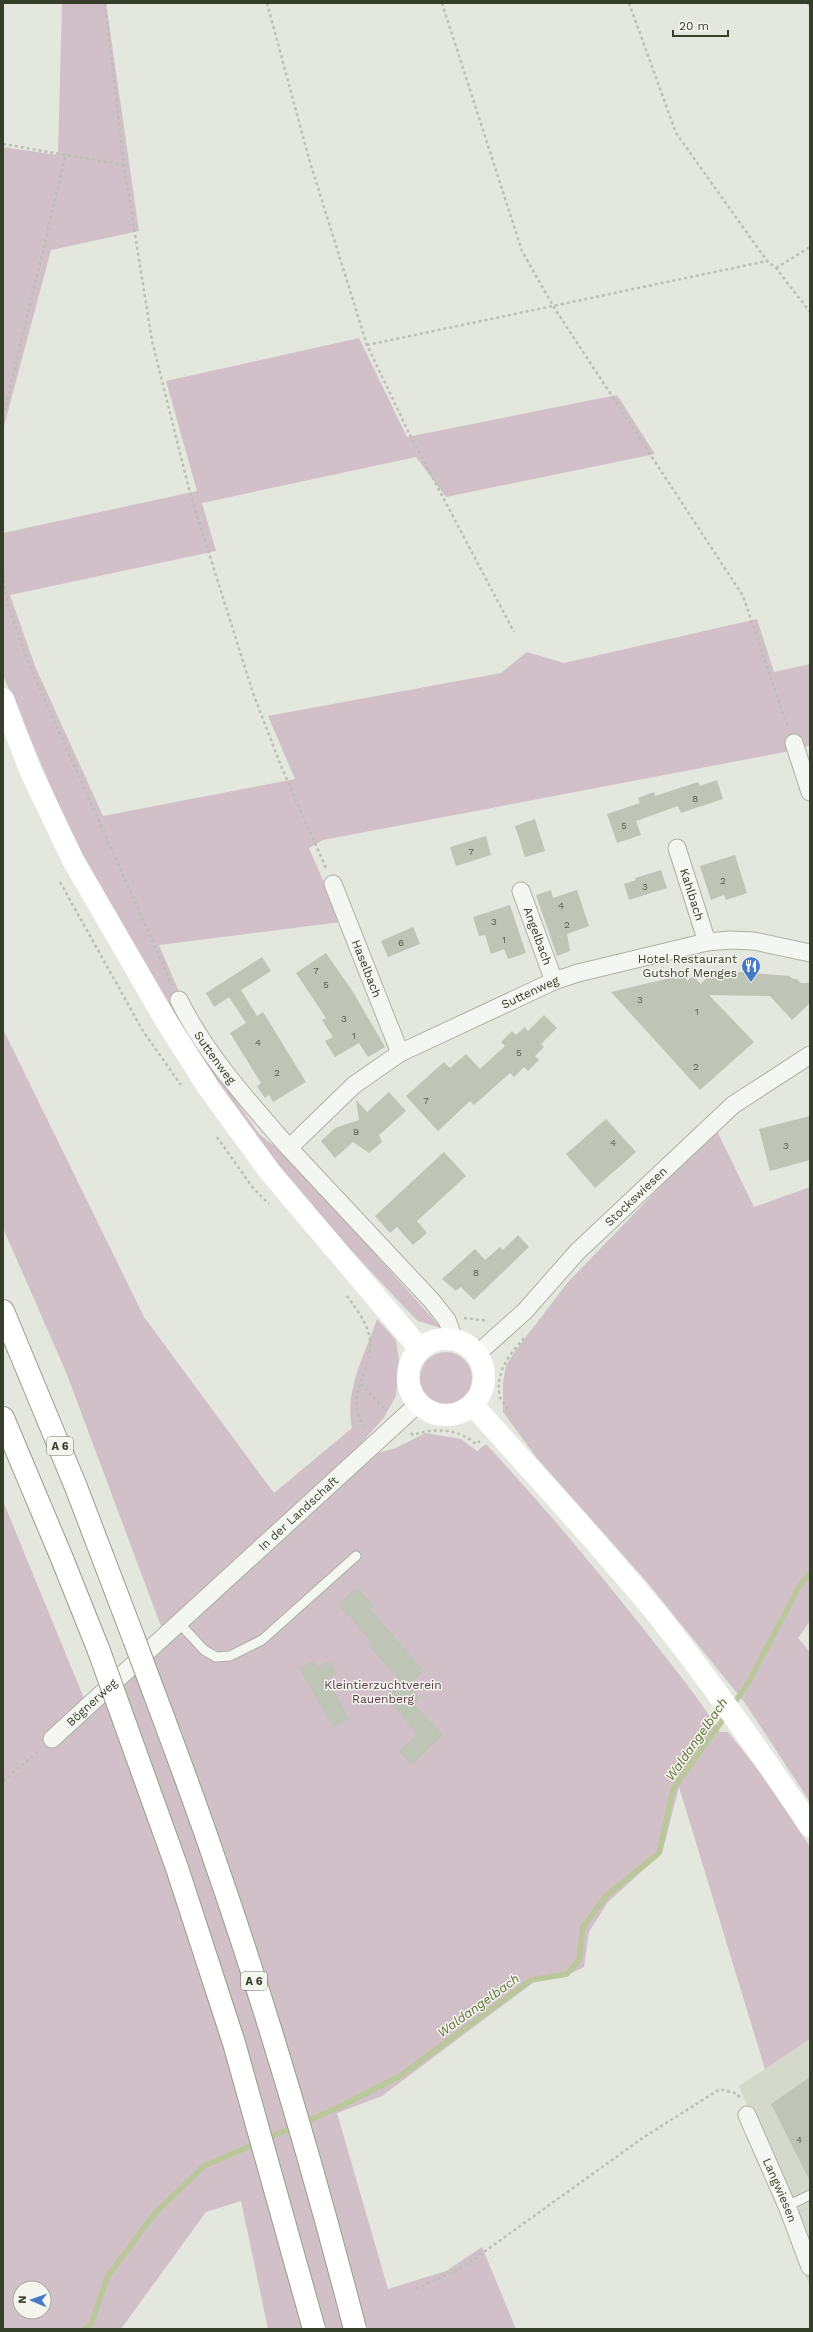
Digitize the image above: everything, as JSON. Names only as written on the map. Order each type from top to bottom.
[{"type":"main road","points":[[3,699],[31,772],[73,860],[165,1019],[208,1087],[270,1172],[420,1349]]},
{"type":"main road","name":"A 6","points":[[3,1311],[76,1487],[134,1639],[214,1858],[270,2031],[311,2167],[355,2329]]},
{"type":"main road","points":[[450,1330],[477,1354],[482,1364],[484,1386],[473,1405],[462,1412],[449,1416],[436,1415],[418,1404],[409,1388],[407,1375],[410,1362],[420,1349],[428,1343],[441,1339],[450,1330]]},
{"type":"main road","points":[[473,1405],[550,1489],[660,1618],[755,1743],[810,1826]]},
{"type":"main road","points":[[3,1418],[99,1651],[177,1868],[234,2043],[314,2329]]},
{"type":"street","points":[[794,744],[810,792]]},
{"type":"street","name":"Kahlbach","points":[[677,848],[707,942]]},
{"type":"street","name":"Haselbach","points":[[333,884],[400,1053]]},
{"type":"street","name":"Angelbach","points":[[521,891],[554,981]]},
{"type":"street","name":"Suttenweg","points":[[289,1148],[354,1085],[400,1053],[554,981],[578,973],[707,942],[730,940],[754,941],[810,953]]},
{"type":"street","name":"Suttenweg","points":[[179,1000],[190,1022],[244,1097],[305,1167],[432,1301],[450,1330]]},
{"type":"street","name":"Stockswiesen","points":[[477,1354],[525,1311],[577,1252],[733,1106],[810,1055]]},
{"type":"street","name":"In der Landschaft","points":[[180,1624],[418,1404]]},
{"type":"street","name":"Bögnerweg","points":[[52,1739],[180,1624]]},
{"type":"street","name":"Langwiesen","points":[[747,2115],[787,2206],[810,2267]]},
{"type":"lane","points":[[180,1624],[204,1650],[216,1657],[230,1656],[262,1640],[356,1556]]},
{"type":"lane","points":[[787,2206],[810,2195]]},
{"type":"path","points":[[105,3],[124,165],[152,341],[190,493],[253,693],[281,766],[333,884]]},
{"type":"path","points":[[266,3],[310,159],[367,345],[408,431],[514,632]]},
{"type":"path","points":[[442,3],[522,251],[553,306],[743,596],[794,744]]},
{"type":"path","points":[[629,3],[676,133],[767,262],[776,268],[810,312]]},
{"type":"path","points":[[808,3],[810,7]]},
{"type":"path","points":[[3,144],[124,165]]},
{"type":"path","points":[[3,417],[66,154]]},
{"type":"path","points":[[776,268],[810,247]]},
{"type":"path","points":[[367,345],[767,262]]},
{"type":"path","points":[[3,574],[8,605],[28,662],[179,1000]]},
{"type":"path","points":[[378,1442],[360,1421],[356,1413],[356,1403],[361,1383],[399,1423],[413,1435],[423,1431],[448,1431],[467,1436],[476,1444],[511,1414],[500,1396],[504,1363],[526,1336]]},
{"type":"path","points":[[3,1782],[52,1739]]},
{"type":"path","points":[[416,2289],[463,2267],[644,2137],[720,2089],[738,2094],[747,2115]]},
{"type":"shaded area","points":[[810,2039],[810,2287],[758,2161],[769,2156],[739,2086]]},
{"type":"green space","points":[[62,3],[106,3],[139,231],[51,250],[3,430],[3,147],[58,155]]},
{"type":"green space","points":[[359,338],[407,437],[617,395],[655,454],[446,497],[416,457],[202,503],[216,551],[10,595],[35,666],[103,816],[295,779],[268,716],[501,673],[527,652],[564,663],[757,619],[774,672],[810,664],[810,745],[801,749],[323,840],[309,848],[341,922],[159,945],[183,1001],[228,1089],[259,1134],[290,1158],[441,1328],[418,1321],[331,1229],[259,1144],[173,1018],[71,834],[3,675],[3,533],[197,491],[166,381]]},
{"type":"green space","name":"Kleintierzuchtverein Rauenberg","points":[[3,1029],[144,1317],[274,1493],[352,1428],[350,1414],[353,1386],[377,1319],[396,1340],[399,1361],[396,1396],[383,1419],[362,1442],[377,1453],[396,1448],[425,1433],[461,1439],[477,1451],[486,1444],[546,1511],[604,1580],[702,1705],[720,1732],[728,1732],[765,1778],[810,1847],[810,2039],[765,2069],[679,1787],[662,1853],[608,1902],[589,1932],[584,1967],[563,1977],[534,1982],[382,2096],[337,2113],[388,2289],[446,2271],[482,2247],[516,2329],[268,2329],[241,2201],[206,2212],[121,2329],[3,2329],[3,1501],[90,1713],[168,1645],[66,1372],[3,1228]]},
{"type":"green space","points":[[716,1129],[754,1207],[810,1187],[810,1621],[798,1638],[810,1652],[810,1802],[745,1703],[647,1582],[536,1457],[503,1412],[503,1383],[506,1365],[516,1350],[568,1282]]},
{"type":"green space","points":[[446,1352],[456,1354],[464,1360],[470,1368],[472,1378],[470,1388],[464,1396],[456,1402],[446,1404],[436,1402],[428,1396],[422,1388],[420,1378],[422,1368],[428,1360],[436,1354]]},
{"type":"building","points":[[717,780],[723,799],[681,813],[678,806],[636,821],[641,835],[617,843],[607,814],[640,803],[638,798],[654,792],[655,796],[698,782],[700,786]]},
{"type":"building","points":[[535,819],[545,851],[525,857],[515,826]]},
{"type":"building","points":[[486,836],[491,855],[456,866],[450,847]]},
{"type":"building","points":[[735,855],[747,893],[726,900],[724,895],[711,900],[700,866]]},
{"type":"building","points":[[661,870],[667,888],[629,900],[624,884],[636,880],[635,878]]},
{"type":"building","points":[[551,890],[553,898],[577,890],[589,926],[567,934],[570,951],[557,956],[536,895]]},
{"type":"building","points":[[510,905],[526,953],[508,959],[504,949],[491,954],[485,935],[479,936],[473,917]]},
{"type":"building","points":[[413,927],[420,944],[388,957],[381,941]]},
{"type":"building","points":[[326,953],[353,992],[385,1047],[368,1057],[359,1043],[335,1057],[325,1041],[333,1037],[322,1020],[326,1018],[296,973]]},
{"type":"building","points":[[262,957],[271,971],[241,990],[257,1016],[263,1012],[306,1082],[273,1102],[269,1095],[265,1098],[257,1086],[261,1083],[230,1033],[246,1023],[229,997],[214,1007],[206,993]]},
{"type":"building","points":[[714,970],[789,976],[793,979],[797,979],[801,983],[810,983],[810,1003],[792,1020],[770,996],[709,995],[754,1042],[700,1090],[611,992],[683,975],[687,981],[693,976],[701,984]]},
{"type":"building","points":[[544,1015],[557,1028],[541,1044],[544,1047],[535,1056],[539,1060],[528,1071],[524,1067],[514,1077],[510,1073],[474,1105],[470,1101],[438,1131],[406,1096],[444,1062],[450,1068],[466,1054],[480,1069],[505,1046],[501,1042],[512,1031],[516,1035],[525,1027],[528,1031]]},
{"type":"building","points":[[389,1092],[406,1111],[379,1135],[382,1142],[369,1153],[353,1142],[335,1158],[321,1141],[335,1128],[359,1120],[356,1100],[367,1112]]},
{"type":"building","points":[[810,1116],[810,1160],[770,1171],[759,1129]]},
{"type":"building","points":[[606,1119],[636,1152],[595,1188],[566,1154]]},
{"type":"building","points":[[444,1152],[466,1176],[417,1221],[427,1233],[413,1245],[397,1227],[390,1233],[375,1216]]},
{"type":"building","points":[[518,1235],[529,1247],[474,1300],[461,1287],[456,1291],[442,1279],[475,1249],[485,1260],[500,1247],[503,1250]]},
{"type":"building","points":[[357,1587],[374,1606],[370,1609],[424,1671],[408,1685],[420,1698],[414,1704],[443,1735],[411,1765],[399,1751],[417,1734],[384,1696],[400,1681],[368,1645],[371,1642],[338,1604]]},
{"type":"building","points":[[314,1660],[318,1667],[330,1660],[337,1673],[328,1679],[349,1719],[333,1728],[299,1668]]},
{"type":"building","points":[[810,2077],[810,2181],[771,2104]]},
{"type":"waterway","name":"Waldangelbach","points":[[733,1705],[748,1683],[800,1585],[810,1573]]},
{"type":"waterway","name":"Waldangelbach","points":[[303,2123],[341,2106],[400,2076],[531,1980],[567,1974],[579,1960],[583,1927],[606,1896],[659,1853],[673,1789],[727,1714]]},
{"type":"waterway","name":"Waldangelbach","points":[[266,2139],[295,2126]]},
{"type":"waterway","name":"Waldangelbach","points":[[85,2329],[91,2324],[108,2276],[155,2213],[204,2166],[257,2143]]},
{"type":"place","name":"Hotel Restaurant Gutshof Menges","points":[[751,983]]}]
